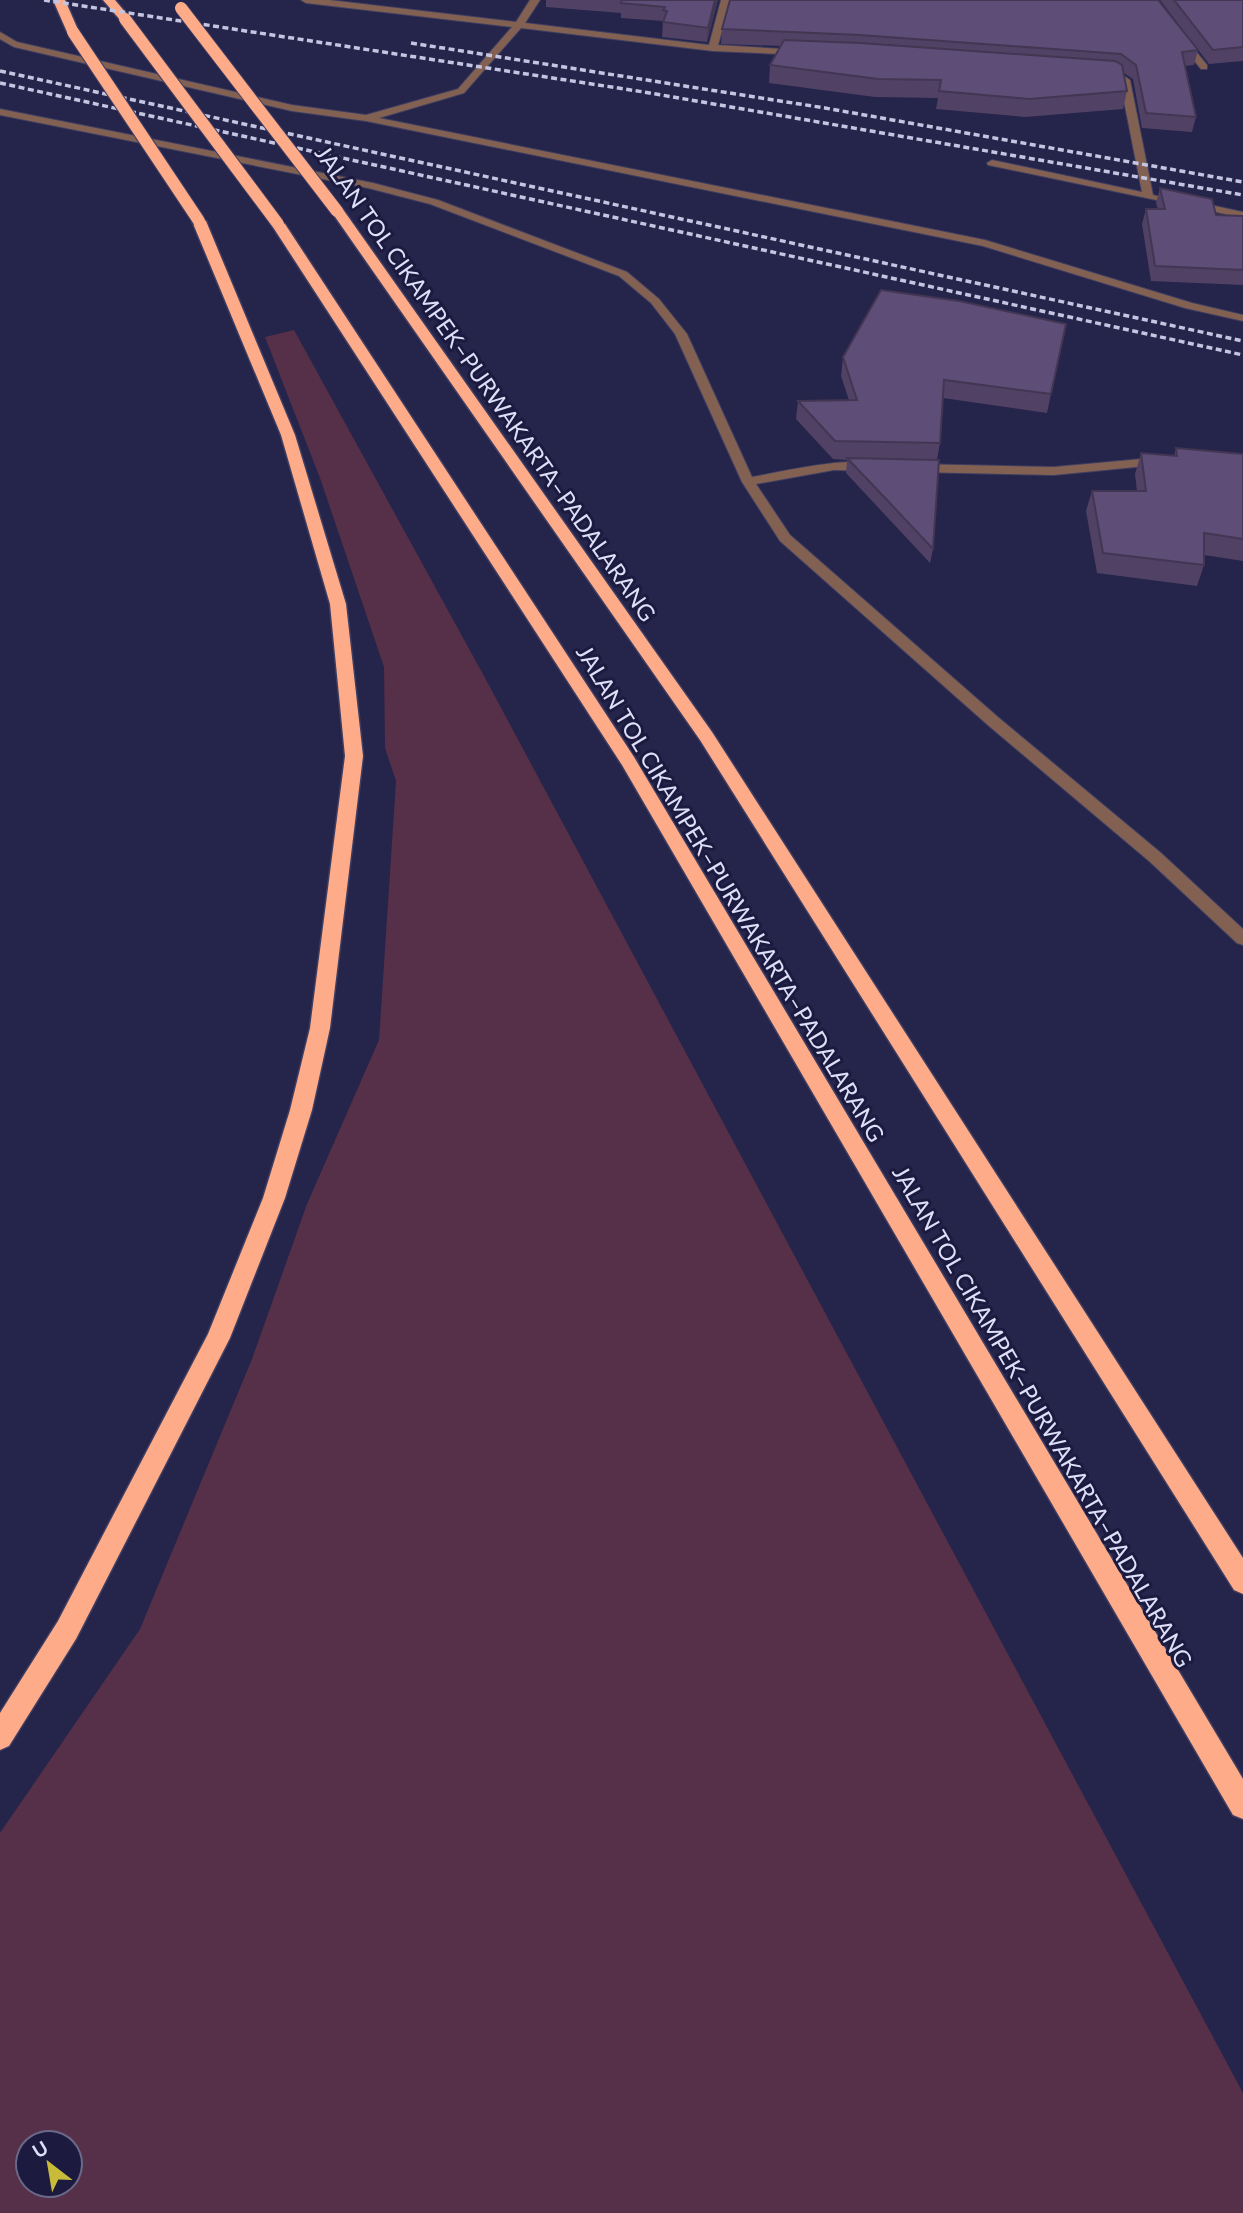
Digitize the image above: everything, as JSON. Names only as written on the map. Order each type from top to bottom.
[{"type":"highway","points":[[0,1737],[67,1630],[218,1338],[274,1198],[301,1110],[320,1028],[354,756],[338,604],[288,435],[199,220],[73,32],[59,0]]},
{"type":"highway","name":"JALAN TOL CIKAMPEK–PURWAKARTA–PADALARANG","points":[[109,0],[278,224],[628,761],[1243,1805]]},
{"type":"highway","name":"JALAN TOL CIKAMPEK–PURWAKARTA–PADALARANG","points":[[178,4],[337,211],[706,736],[1243,1581]]},
{"type":"street","points":[[306,0],[713,48],[808,53]]},
{"type":"street","points":[[366,118],[461,91],[518,26],[535,0]]},
{"type":"street","points":[[713,48],[726,0]]},
{"type":"street","points":[[1171,27],[1204,67]]},
{"type":"street","points":[[0,35],[14,44],[292,108],[366,118],[985,243],[1189,306],[1243,318]]},
{"type":"street","points":[[1108,72],[1125,80],[1148,197]]},
{"type":"street","points":[[0,112],[369,185],[434,202],[623,274],[640,285],[667,312],[681,334],[748,482],[785,538],[994,722],[1155,857],[1243,939]]},
{"type":"street","points":[[992,163],[1172,201]]},
{"type":"street","points":[[1184,203],[1243,215]]},
{"type":"street","points":[[748,482],[834,466],[1054,471],[1153,460],[1178,462]]},
{"type":"shaded area","points":[[294,330],[484,676],[1243,2093],[1243,2213],[0,2213],[0,1833],[140,1629],[252,1359],[307,1204],[379,1040],[396,781],[385,748],[384,667],[320,478],[265,337]]},
{"type":"building","points":[[622,0],[715,0],[708,28],[663,22],[667,11],[663,10],[665,7],[621,3]]},
{"type":"building","points":[[730,0],[1158,0],[1198,50],[1182,52],[1196,117],[1146,113],[1136,65],[1121,54],[860,35],[722,29]]},
{"type":"building","points":[[1174,0],[1243,0],[1243,47],[1213,50]]},
{"type":"building","points":[[784,40],[1115,61],[1122,65],[1127,91],[1029,99],[939,91],[941,80],[878,79],[770,65]]},
{"type":"building","points":[[1160,188],[1212,199],[1216,215],[1243,216],[1243,270],[1155,266],[1146,209],[1165,209]]},
{"type":"building","points":[[881,290],[959,301],[1066,324],[1051,394],[944,380],[940,443],[835,441],[798,401],[857,400],[843,357]]},
{"type":"building","points":[[1176,448],[1243,454],[1243,539],[1204,533],[1204,565],[1103,553],[1092,491],[1146,491],[1141,453],[1177,456]]},
{"type":"building","points":[[847,458],[939,460],[933,549],[887,500]]},
{"type":"railway","points":[[44,0],[644,92],[1243,195]]},
{"type":"railway","points":[[411,43],[825,108],[1243,182]]},
{"type":"railway","points":[[0,71],[1243,341]]},
{"type":"railway","points":[[0,83],[1243,355]]}]
